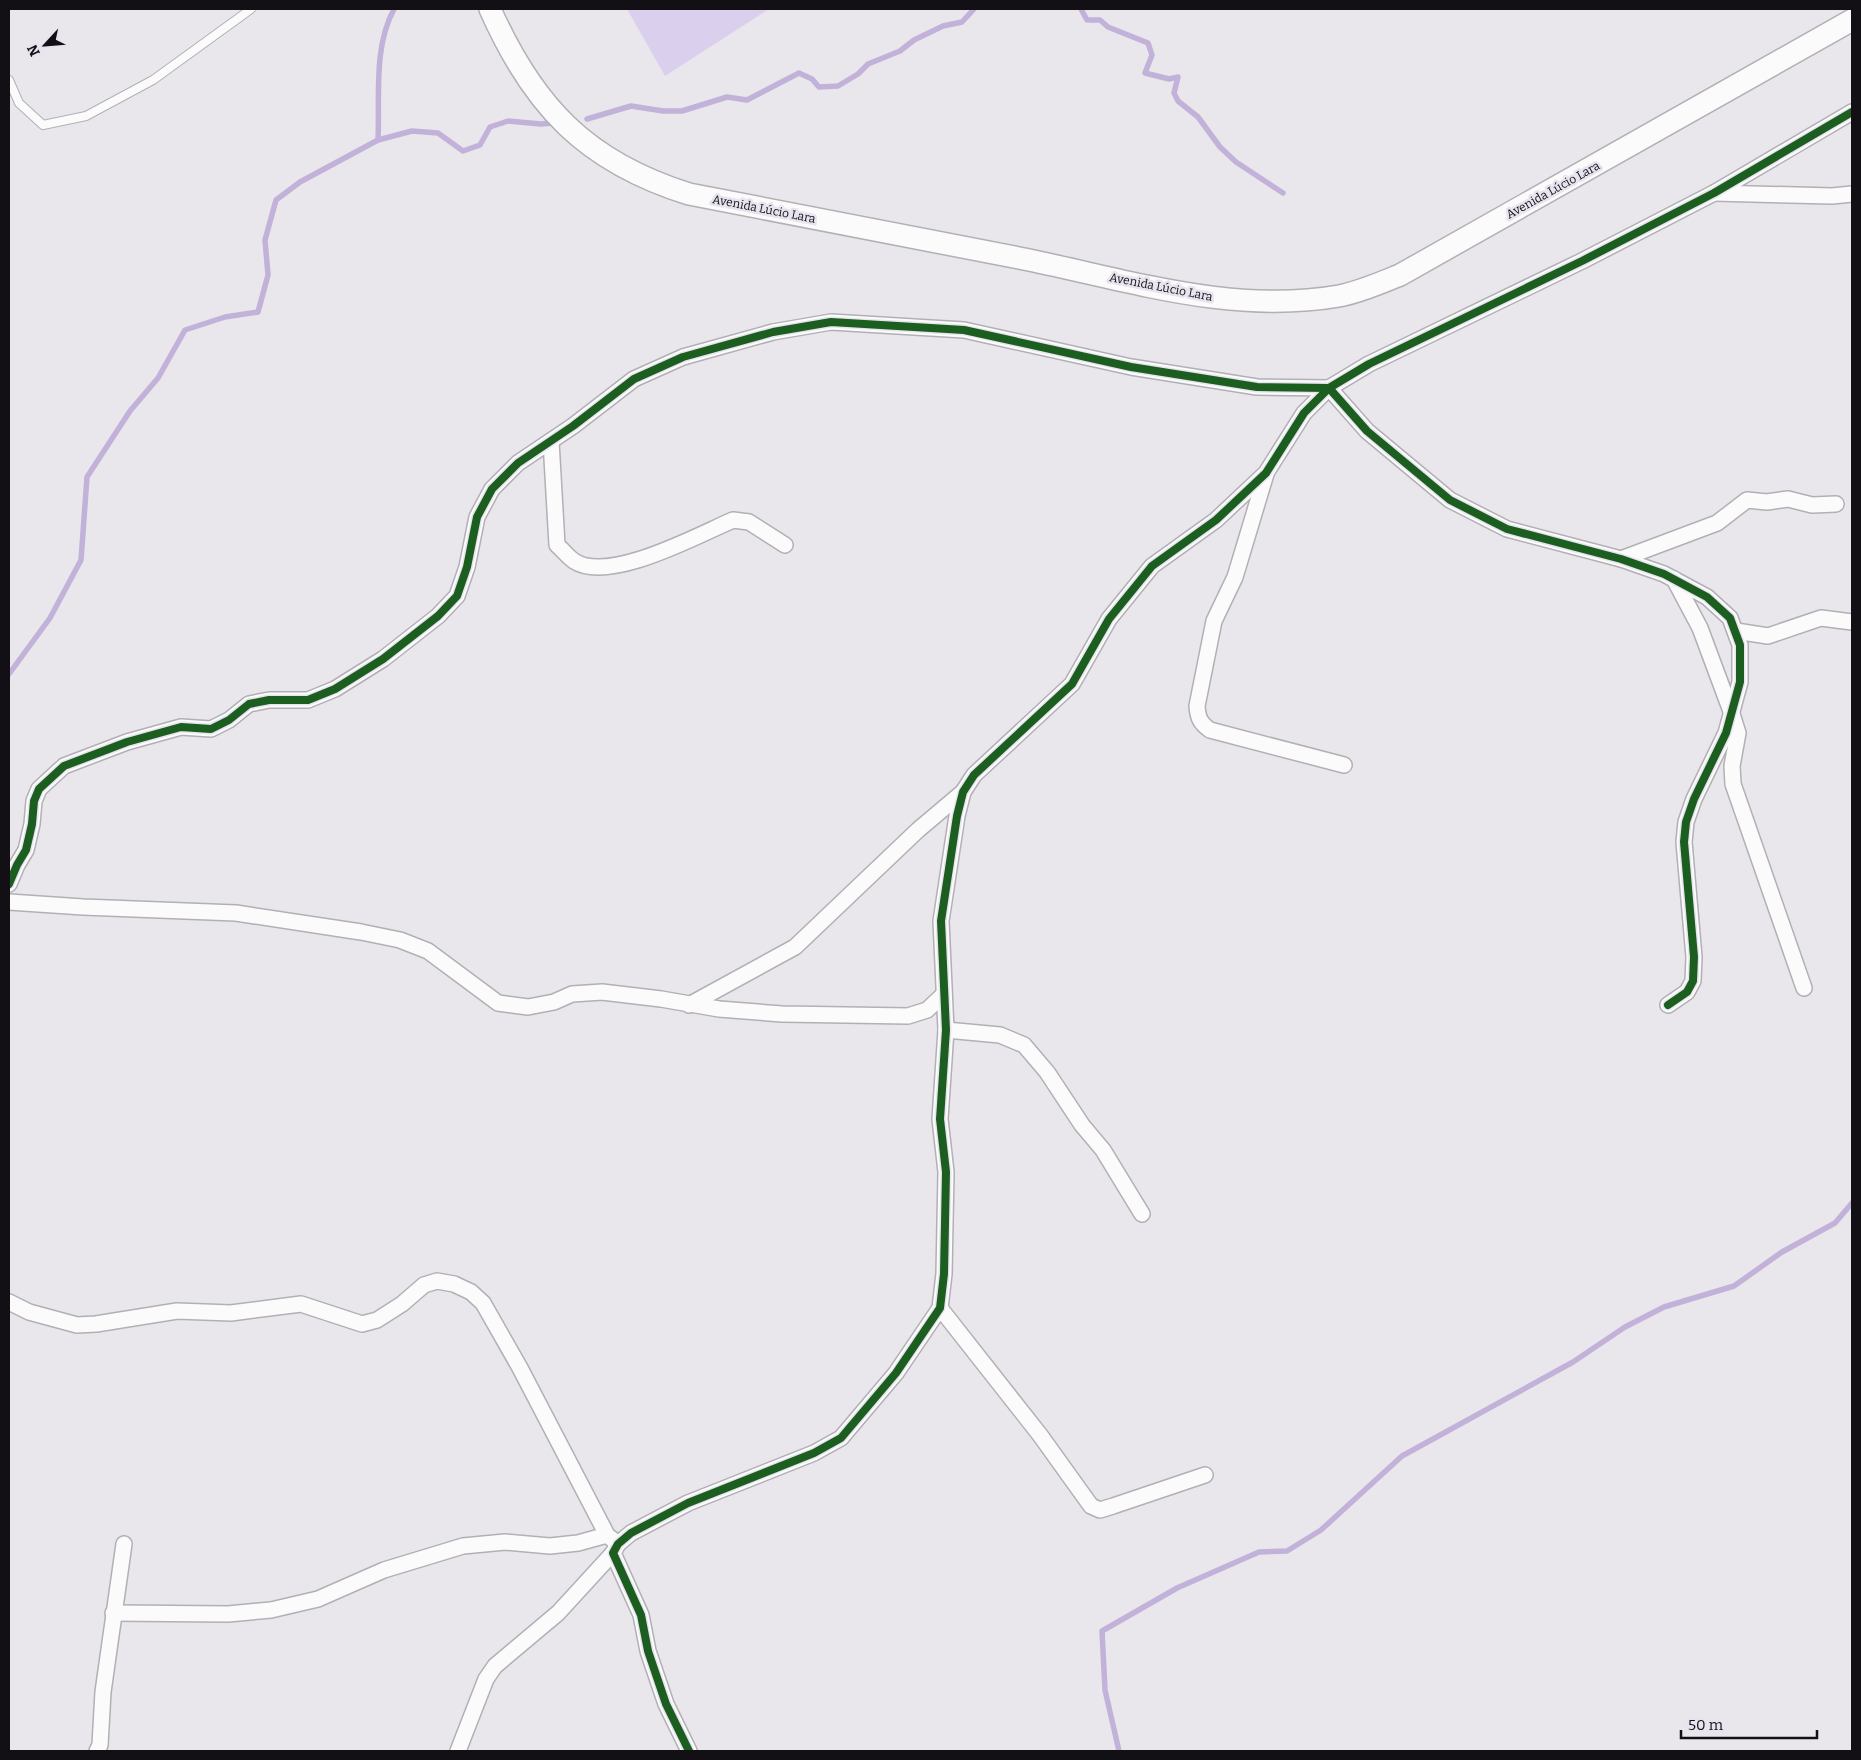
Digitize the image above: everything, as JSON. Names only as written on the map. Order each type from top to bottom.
[{"type":"main road","name":"Avenida Lúcio Lara","points":[[490,9],[511,52],[532,87],[554,113],[579,137],[604,157],[631,173],[661,186],[689,194],[1040,262],[1153,287],[1246,302],[1295,301],[1340,296],[1400,276],[1852,20]]},
{"type":"street","points":[[689,1005],[795,947],[910,837],[963,792],[974,775],[991,758],[1072,684],[1109,619],[1152,566],[1216,520],[1266,472],[1304,413],[1329,388],[1369,364],[1582,261],[1714,193],[1852,112]]},
{"type":"street","points":[[1714,193],[1832,196],[1852,194]]},
{"type":"street","points":[[9,884],[17,864],[26,850],[32,824],[34,800],[39,789],[64,766],[127,742],[182,727],[211,729],[229,720],[248,704],[268,700],[308,700],[336,689],[383,659],[438,616],[457,596],[467,567],[477,517],[492,490],[518,463],[634,379],[683,357],[774,332],[831,322],[964,330],[1131,367],[1247,386],[1329,388],[1368,431],[1450,500],[1507,529],[1621,559],[1674,579],[1707,597],[1730,618],[1740,644],[1740,682],[1726,733],[1694,799],[1686,822],[1684,842],[1694,957],[1693,981],[1687,992],[1668,1004]]},
{"type":"street","points":[[551,440],[557,545],[575,562],[600,567],[643,560],[733,520],[749,522],[786,545]]},
{"type":"street","points":[[1266,472],[1235,578],[1214,621],[1200,687],[1198,717],[1201,724],[1210,730],[1344,765]]},
{"type":"street","points":[[1621,559],[1716,523],[1747,500],[1767,502],[1788,499],[1812,505],[1836,504]]},
{"type":"street","points":[[1674,579],[1700,628],[1732,714],[1738,734],[1732,766],[1733,784],[1804,988]]},
{"type":"street","points":[[1736,631],[1768,636],[1820,618],[1852,622]]},
{"type":"street","points":[[458,1751],[486,1679],[495,1666],[558,1613],[613,1544],[688,1503],[814,1453],[841,1438],[896,1373],[940,1308],[944,1274],[946,1181],[940,1119],[946,1030],[941,921],[957,816],[963,792]]},
{"type":"street","points":[[9,902],[236,913],[361,932],[400,940],[428,951],[498,1003],[528,1007],[554,1002],[572,994],[602,992],[661,999],[689,1005],[782,1014],[908,1016],[926,1010],[943,995]]},
{"type":"street","points":[[946,1030],[1000,1035],[1024,1045],[1046,1072],[1082,1125],[1103,1150],[1142,1214]]},
{"type":"street","points":[[9,1302],[29,1312],[77,1325],[96,1324],[177,1311],[231,1313],[301,1304],[362,1324],[377,1320],[402,1304],[424,1285],[437,1281],[454,1284],[471,1292],[483,1303],[520,1368],[613,1544],[641,1615],[648,1651],[666,1704],[689,1751]]},
{"type":"street","points":[[940,1308],[1040,1435],[1091,1506],[1100,1510],[1205,1475]]},
{"type":"street","points":[[113,1613],[228,1614],[271,1610],[318,1599],[384,1570],[463,1546],[505,1542],[550,1546],[613,1544]]},
{"type":"street","points":[[97,1751],[100,1745],[103,1692],[124,1544]]},
{"type":"lane","points":[[9,80],[19,103],[42,125],[86,116],[153,80],[251,9]]},
{"type":"shaded area","points":[[627,9],[769,9],[665,76]]},
{"type":"waterway","points":[[378,140],[380,56],[387,24],[394,9]]},
{"type":"waterway","points":[[587,119],[631,106],[663,111],[682,111],[727,97],[747,100],[799,73],[812,79],[819,87],[838,86],[858,74],[868,64],[900,51],[914,40],[943,26],[962,22],[974,9]]},
{"type":"waterway","points":[[1081,9],[1087,20],[1100,20],[1108,27],[1148,43],[1152,55],[1145,73],[1169,79],[1178,77],[1174,93],[1178,101],[1198,117],[1220,147],[1236,162],[1283,193]]},
{"type":"waterway","points":[[9,674],[50,618],[81,560],[87,477],[130,411],[158,378],[185,330],[225,317],[258,312],[268,275],[265,240],[276,200],[300,182],[378,140],[412,131],[438,133],[463,151],[480,145],[490,127],[508,121],[541,124],[553,123]]},
{"type":"waterway","points":[[1119,1751],[1105,1690],[1102,1631],[1177,1588],[1259,1552],[1287,1551],[1321,1530],[1402,1456],[1573,1362],[1625,1327],[1664,1307],[1734,1286],[1782,1252],[1835,1223],[1852,1203]]},
{"type":"cycle path","points":[[689,1751],[666,1704],[648,1651],[641,1615],[613,1553],[618,1544],[631,1533],[688,1503],[814,1453],[841,1438],[896,1373],[940,1308],[944,1274],[946,1172],[940,1119],[946,1030],[941,921],[957,816],[963,792],[974,775],[1072,684],[1109,619],[1152,566],[1216,520],[1266,473],[1304,413],[1329,388],[1369,364],[1582,261],[1714,193],[1852,112]]},
{"type":"cycle path","points":[[9,884],[26,850],[32,824],[34,801],[39,789],[64,766],[127,742],[181,727],[211,729],[229,720],[249,704],[269,700],[308,700],[335,689],[383,659],[438,616],[457,596],[467,567],[477,517],[492,489],[518,463],[573,426],[634,379],[683,357],[773,332],[831,322],[964,330],[1131,367],[1257,387],[1329,388],[1367,431],[1450,500],[1507,529],[1621,559],[1664,574],[1707,597],[1730,618],[1740,645],[1740,682],[1726,733],[1694,799],[1686,822],[1684,842],[1694,957],[1693,981],[1687,992],[1668,1005]]}]
